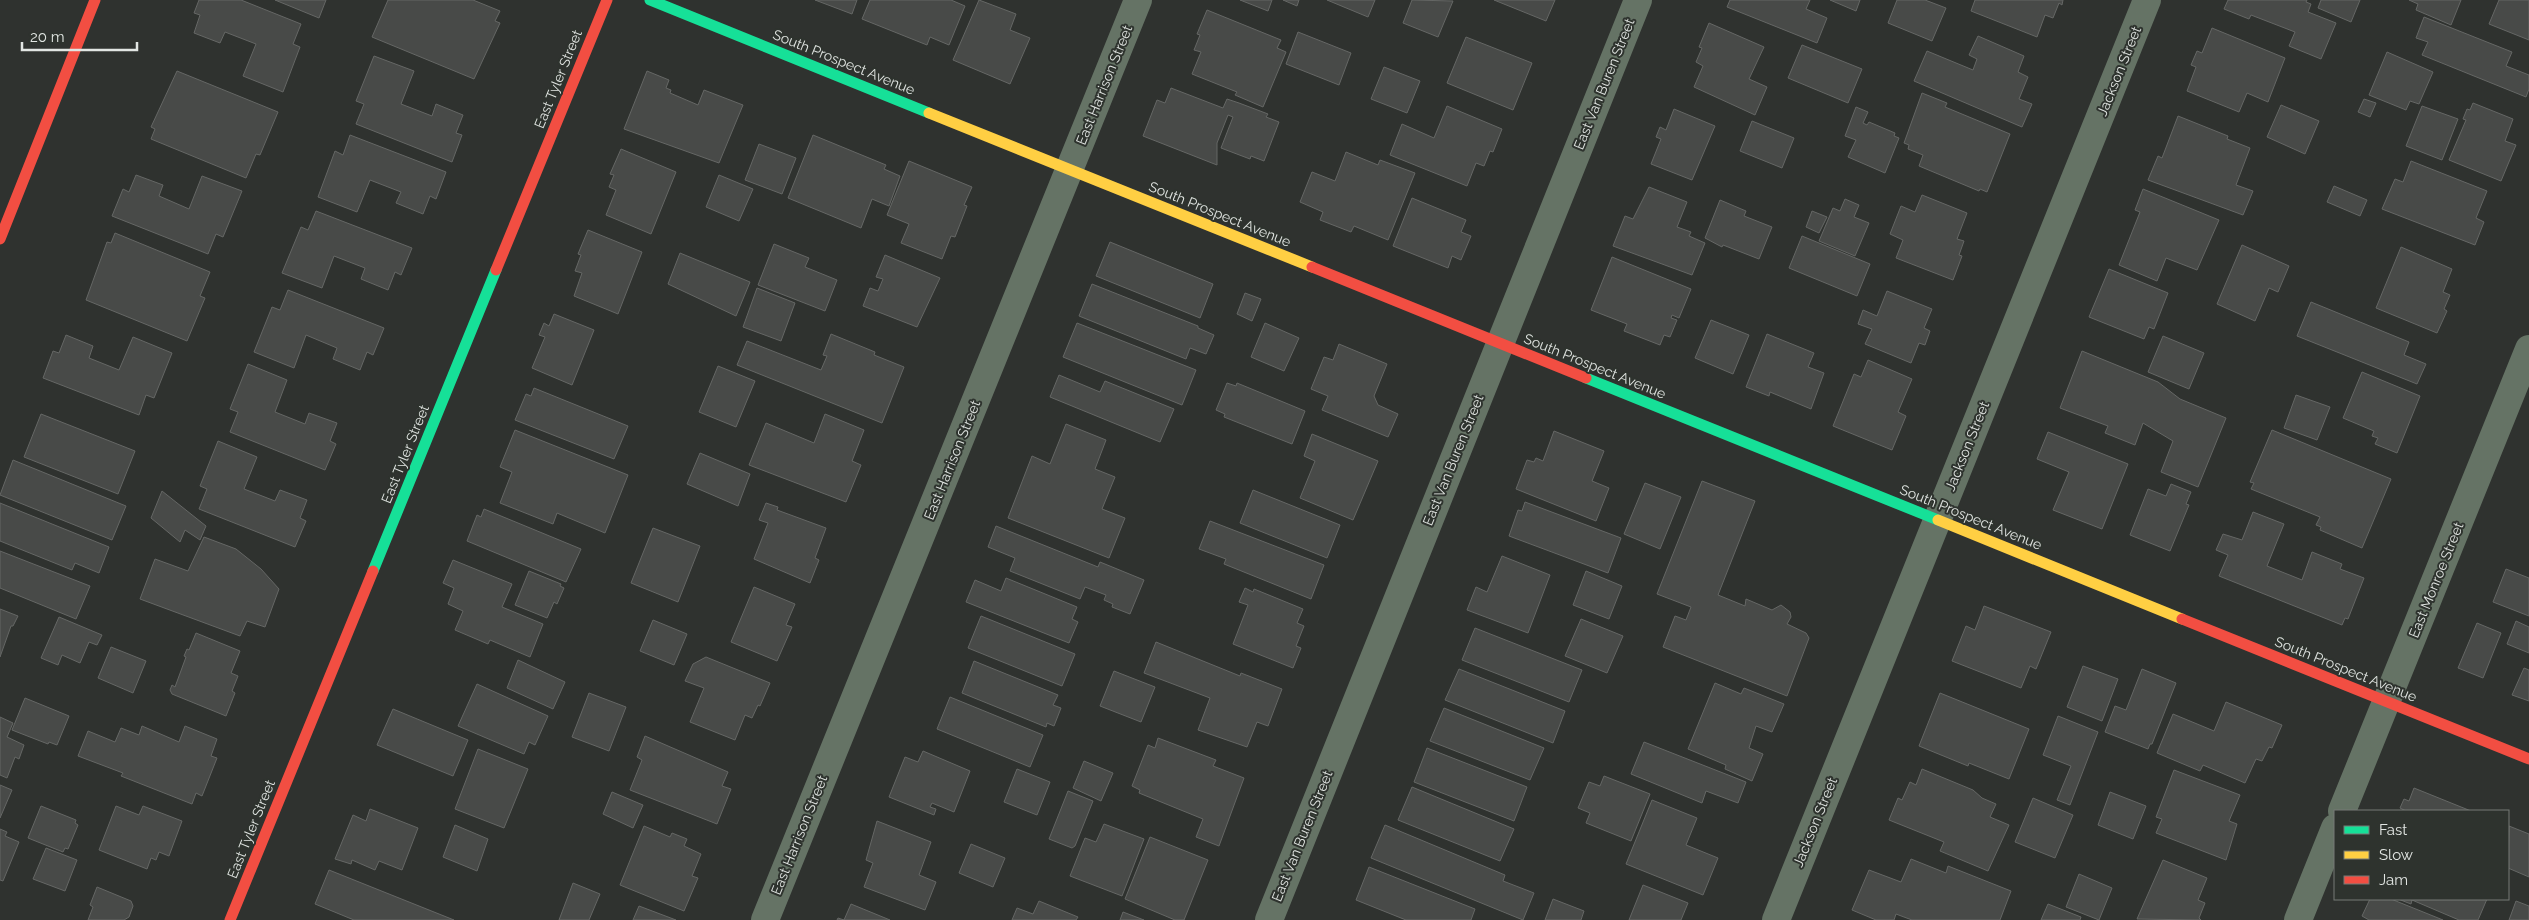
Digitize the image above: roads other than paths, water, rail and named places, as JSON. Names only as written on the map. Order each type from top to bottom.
[{"type":"street","points":[[0,239],[96,0]]},
{"type":"street","name":"East Tyler Street","points":[[230,920],[607,0]]},
{"type":"street","name":"South Prospect Avenue","points":[[650,0],[2529,759]]},
{"type":"street","name":"East Harrison Street","points":[[765,920],[1138,0]]},
{"type":"street","name":"East Van Buren Street","points":[[1268,920],[1638,0]]},
{"type":"street","name":"Jackson Street","points":[[1776,920],[2147,0]]},
{"type":"street","name":"East Monroe Street","points":[[2342,810],[2529,349]]},
{"type":"street","points":[[2298,920],[2334,830]]}]
